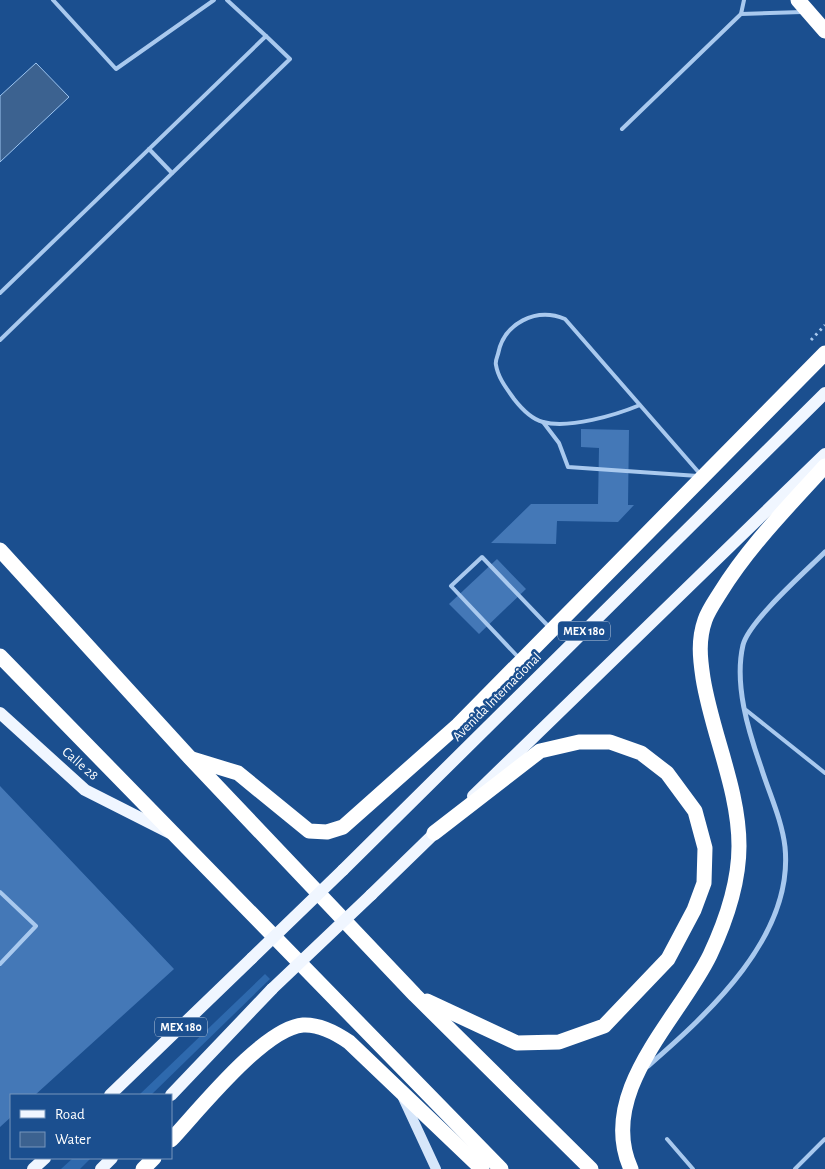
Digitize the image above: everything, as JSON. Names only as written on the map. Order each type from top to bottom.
[{"type":"highway","points":[[803,6],[825,31]]},
{"type":"highway","points":[[191,759],[238,773],[309,831],[327,832],[343,827],[458,725],[825,353]]},
{"type":"highway","points":[[631,1169],[622,1140],[622,1116],[634,1077],[710,956],[724,923],[737,878],[739,845],[734,806],[707,705],[699,647],[705,619],[739,563],[825,466]]},
{"type":"highway","points":[[0,550],[191,759],[415,995],[591,1169]]},
{"type":"highway","points":[[0,656],[501,1169]]},
{"type":"highway","points":[[415,995],[517,1043],[559,1042],[604,1026],[668,959],[694,910],[704,883],[705,848],[695,811],[687,799],[667,773],[641,753],[610,742],[579,742],[540,751],[434,833]]},
{"type":"highway","points":[[172,1139],[260,1046],[286,1029],[302,1025],[314,1025],[349,1042],[482,1169]]},
{"type":"highway","points":[[144,1169],[153,1159]]},
{"type":"main road","name":"Avenida Internacional","points":[[111,1094],[343,870],[825,393]]},
{"type":"main road","name":"MEX 180","points":[[172,1094],[272,989],[825,454]]},
{"type":"main road","name":"Calle 28","points":[[0,713],[86,790],[177,837]]},
{"type":"main road","points":[[400,1090],[436,1169]]},
{"type":"main road","points":[[33,1169],[44,1159]]},
{"type":"main road","points":[[101,1169],[111,1159]]},
{"type":"street","points":[[634,1077],[682,1036],[735,980],[758,947],[783,886],[785,846],[780,824],[755,750],[740,684],[743,644],[754,625],[825,552]]},
{"type":"lane","points":[[53,0],[116,70],[214,0]]},
{"type":"lane","points":[[0,340],[290,58],[227,0]]},
{"type":"lane","points":[[622,129],[741,14],[744,0]]},
{"type":"lane","points":[[741,14],[803,6]]},
{"type":"lane","points":[[0,293],[266,36]]},
{"type":"lane","points":[[149,149],[172,173]]},
{"type":"lane","points":[[552,314],[565,319],[703,477],[568,468],[559,443],[543,422],[522,410],[503,384],[496,364],[500,341],[518,322],[533,316],[552,314]]},
{"type":"lane","points":[[543,422],[588,420],[640,405]]},
{"type":"lane","points":[[521,660],[451,586],[482,557],[552,630]]},
{"type":"lane","points":[[746,710],[825,773]]},
{"type":"lane","points":[[0,892],[36,926],[0,964]]},
{"type":"lane","points":[[667,1139],[693,1169]]},
{"type":"lane","points":[[795,1169],[825,1139]]},
{"type":"shaded area","points":[[265,974],[270,979],[152,1094],[140,1094]]},
{"type":"shaded area","points":[[72,1159],[90,1159],[80,1169],[61,1169]]},
{"type":"water","points":[[36,63],[69,97],[0,162],[0,96]]},
{"type":"building","points":[[581,429],[629,430],[628,505],[634,505],[618,522],[557,521],[556,544],[491,543],[531,504],[598,504],[599,448],[581,447]]},
{"type":"building","points":[[497,559],[526,589],[479,634],[449,604]]},
{"type":"building","points":[[0,786],[174,969],[36,1094],[10,1094],[10,1118],[0,1127]]}]
